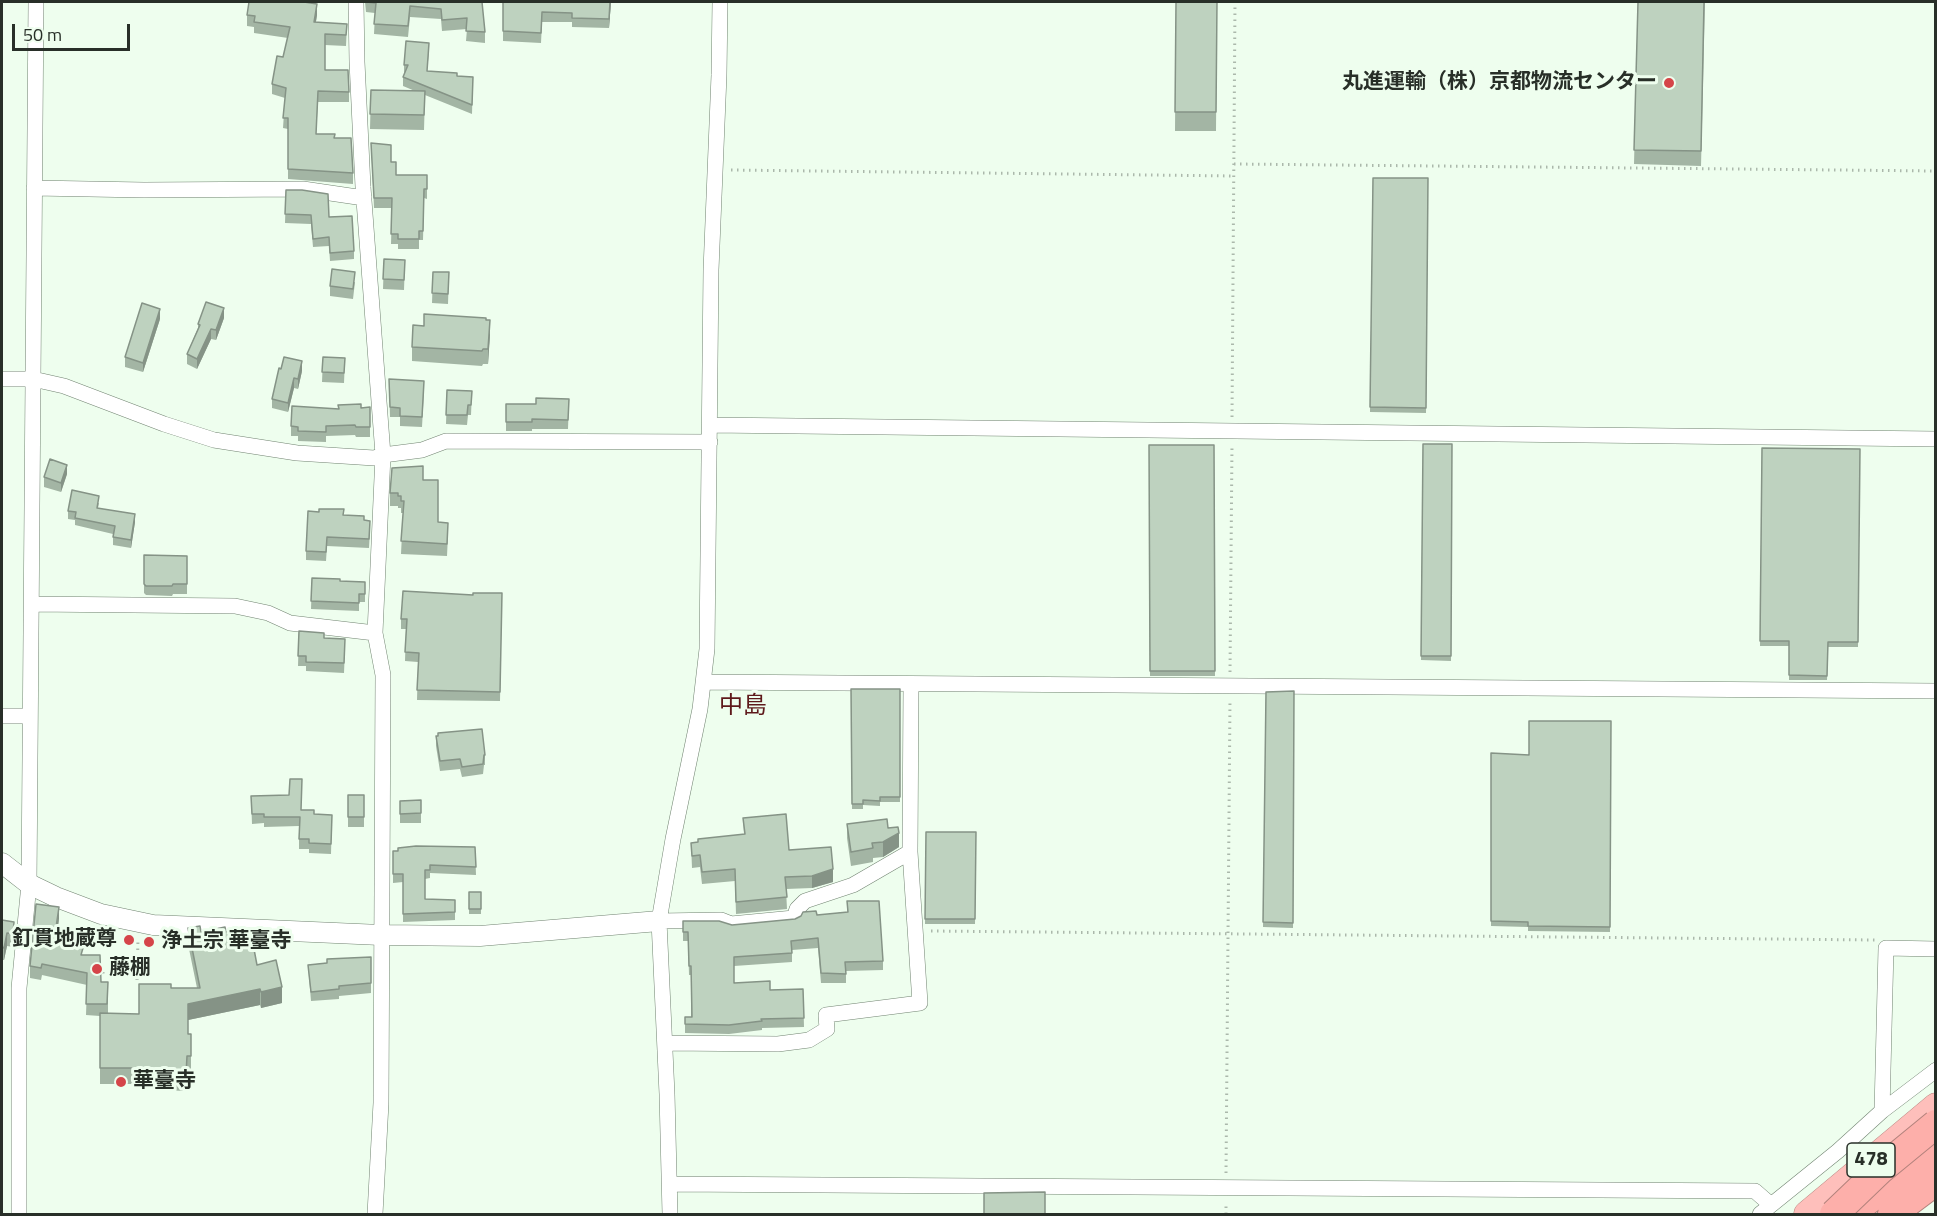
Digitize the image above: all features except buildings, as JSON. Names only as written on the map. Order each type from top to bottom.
[{"type":"highway","name":"478","points":[[1807,1215],[1935,1106]]},
{"type":"highway","points":[[1834,1215],[1880,1170],[1935,1124]]},
{"type":"highway","name":"478","points":[[1822,1215],[1899,1160],[1935,1141]]},
{"type":"highway","points":[[1850,1215],[1935,1148]]},
{"type":"highway","points":[[1892,1215],[1935,1181]]},
{"type":"street","points":[[19,1215],[18,988],[29,884],[36,2]]},
{"type":"street","points":[[356,2],[364,198],[383,455],[375,633],[383,675],[381,1103],[375,1215]]},
{"type":"street","points":[[670,1215],[659,921],[704,682],[708,620],[711,270],[720,2]]},
{"type":"street","points":[[34,188],[303,189],[364,198]]},
{"type":"street","points":[[2,379],[33,379],[64,386],[164,424],[214,440],[297,453],[374,458],[422,450],[446,441],[710,442]]},
{"type":"street","points":[[710,425],[1935,439]]},
{"type":"street","points":[[32,604],[235,606],[268,613],[290,623],[375,633]]},
{"type":"street","points":[[704,682],[1935,691]]},
{"type":"street","points":[[665,1043],[778,1044],[809,1040],[826,1029],[826,1015],[920,1003],[910,852],[911,685]]},
{"type":"street","points":[[2,716],[30,716]]},
{"type":"street","points":[[2,863],[29,884],[101,914],[153,925],[381,935],[480,936],[659,921],[721,920],[731,924],[794,918],[797,909],[805,902],[853,885],[910,852]]},
{"type":"street","points":[[1882,1111],[1886,948],[1935,949]]},
{"type":"street","points":[[670,1184],[1755,1191],[1765,1210],[1838,1151],[1882,1111],[1935,1070]]},
{"type":"street","points":[[1838,1151],[1856,1173]]},
{"type":"path","points":[[1226,1215],[1235,2]]},
{"type":"path","points":[[1234,164],[1935,171]]},
{"type":"path","points":[[714,170],[1234,176]]},
{"type":"path","points":[[137,980],[139,922]]},
{"type":"path","points":[[915,931],[1883,940],[1886,948]]},
{"type":"place","name":"丸進運輸（株）京都物流センター","points":[[1669,83]]},
{"type":"place","name":"釘貫地蔵尊","points":[[129,940]]},
{"type":"place","name":"浄土宗 華臺寺","points":[[149,942]]},
{"type":"place","name":"藤棚","points":[[97,969]]},
{"type":"place","name":"華臺寺","points":[[121,1082]]},
{"type":"district","name":"中島","points":[[743,707]]}]
